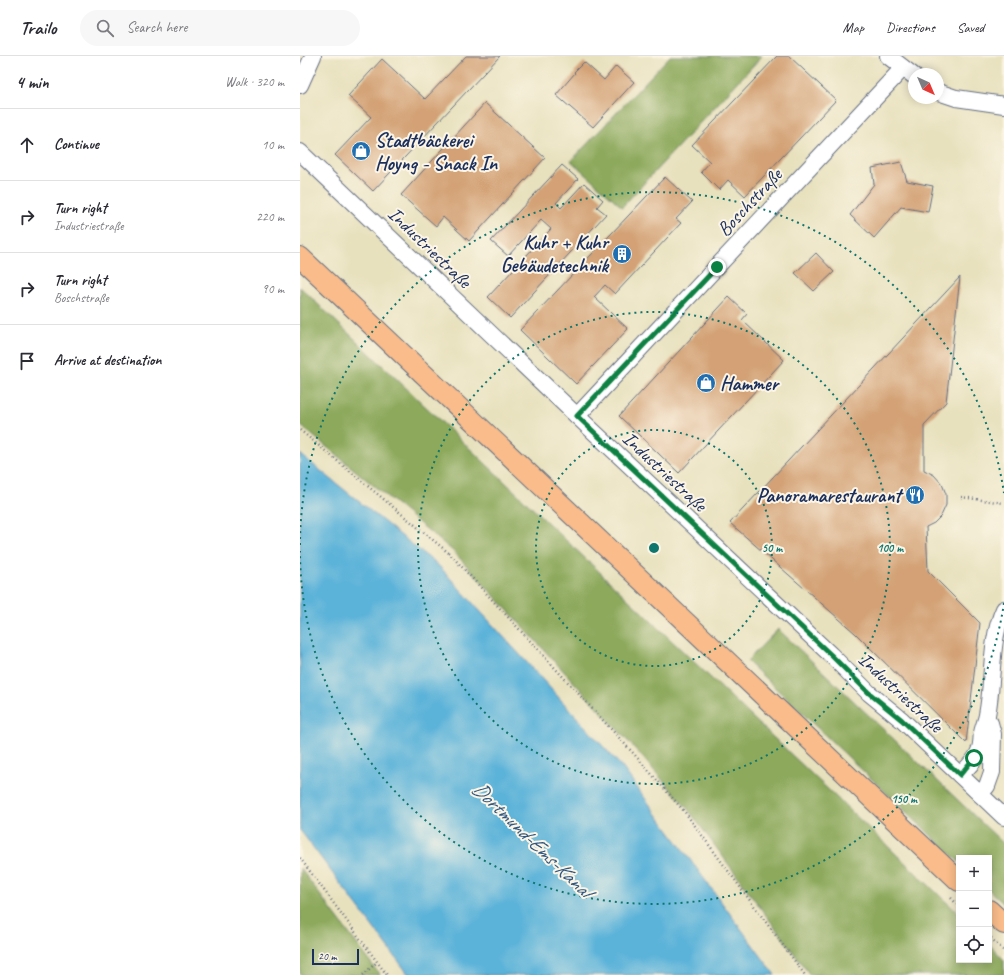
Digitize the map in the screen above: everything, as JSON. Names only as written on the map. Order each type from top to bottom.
[{"type":"main road","points":[[300,257],[956,878]]},
{"type":"main road","points":[[992,913],[1004,924]]},
{"type":"street","points":[[300,85],[312,56]]},
{"type":"street","points":[[888,56],[908,72]]},
{"type":"street","name":"Boschstraße","points":[[577,416],[908,72]]},
{"type":"street","points":[[944,94],[956,98],[1004,105]]},
{"type":"street","name":"Industriestraße","points":[[300,152],[831,655],[869,693],[902,720],[1004,817]]},
{"type":"street","points":[[960,775],[979,752],[982,732],[987,716],[995,638],[1004,609]]},
{"type":"street","points":[[980,794],[987,786],[992,772],[993,734],[987,716]]},
{"type":"path","points":[[300,430],[450,554],[634,754],[684,811],[805,975]]},
{"type":"path","points":[[961,497],[1004,502]]},
{"type":"path","points":[[300,858],[387,975]]},
{"type":"path","points":[[992,939],[1004,951]]},
{"type":"path","points":[[363,975],[377,962]]},
{"type":"green space","points":[[670,56],[762,56],[622,207],[571,161]]},
{"type":"green space","points":[[300,287],[956,911],[956,963],[992,963],[992,947],[1004,960],[1004,975],[810,975],[687,808],[637,751],[453,551],[300,425]]},
{"type":"green space","points":[[778,629],[1004,844],[1004,904],[992,893],[992,855],[956,855],[956,859],[747,661]]},
{"type":"green space","points":[[300,868],[380,975],[300,975]]},
{"type":"water","name":"Dortmund-Ems-Kanal","points":[[300,454],[440,567],[622,767],[775,975],[409,975],[300,830]]},
{"type":"building","points":[[466,56],[500,56],[373,191],[335,155],[371,117],[348,96],[382,59],[425,99]]},
{"type":"building","points":[[777,56],[789,56],[836,100],[745,196],[728,180],[719,190],[701,172],[710,162],[692,145]]},
{"type":"building","points":[[584,62],[604,80],[616,66],[634,82],[593,127],[556,95]]},
{"type":"building","points":[[485,103],[545,158],[469,241],[443,217],[436,226],[401,195]]},
{"type":"building","points":[[901,162],[907,181],[933,186],[928,212],[901,207],[874,238],[850,215],[874,184],[872,168]]},
{"type":"building","points":[[562,165],[578,179],[556,203],[561,208],[584,183],[603,200],[597,207],[606,214],[510,318],[488,297],[551,229],[541,220],[508,256],[491,241]]},
{"type":"building","name":"Kuhr + Kuhr Gebäudetechnik","points":[[665,177],[692,202],[676,219],[681,223],[615,294],[605,285],[594,297],[628,329],[576,384],[520,330]]},
{"type":"building","points":[[816,253],[834,272],[814,291],[795,273]]},
{"type":"building","points":[[960,277],[946,402],[924,425],[924,470],[934,475],[942,484],[946,494],[946,505],[941,516],[934,523],[926,527],[928,571],[980,623],[966,743],[855,633],[730,523]]},
{"type":"building","name":"Hammer","points":[[729,297],[747,314],[742,320],[784,360],[679,473],[619,416]]},
{"type":"place","name":"Stadtbäckerei Hoyng - Snack In","points":[[361,151]]},
{"type":"place","name":"Kuhr + Kuhr Gebäudetechnik","points":[[622,254]]},
{"type":"place","name":"Hammer","points":[[706,383]]},
{"type":"place","name":"Panoramarestaurant","points":[[915,495]]},
{"type":"route","points":[[717,267],[577,416],[831,655],[869,693],[902,720],[960,775],[974,758]]}]
